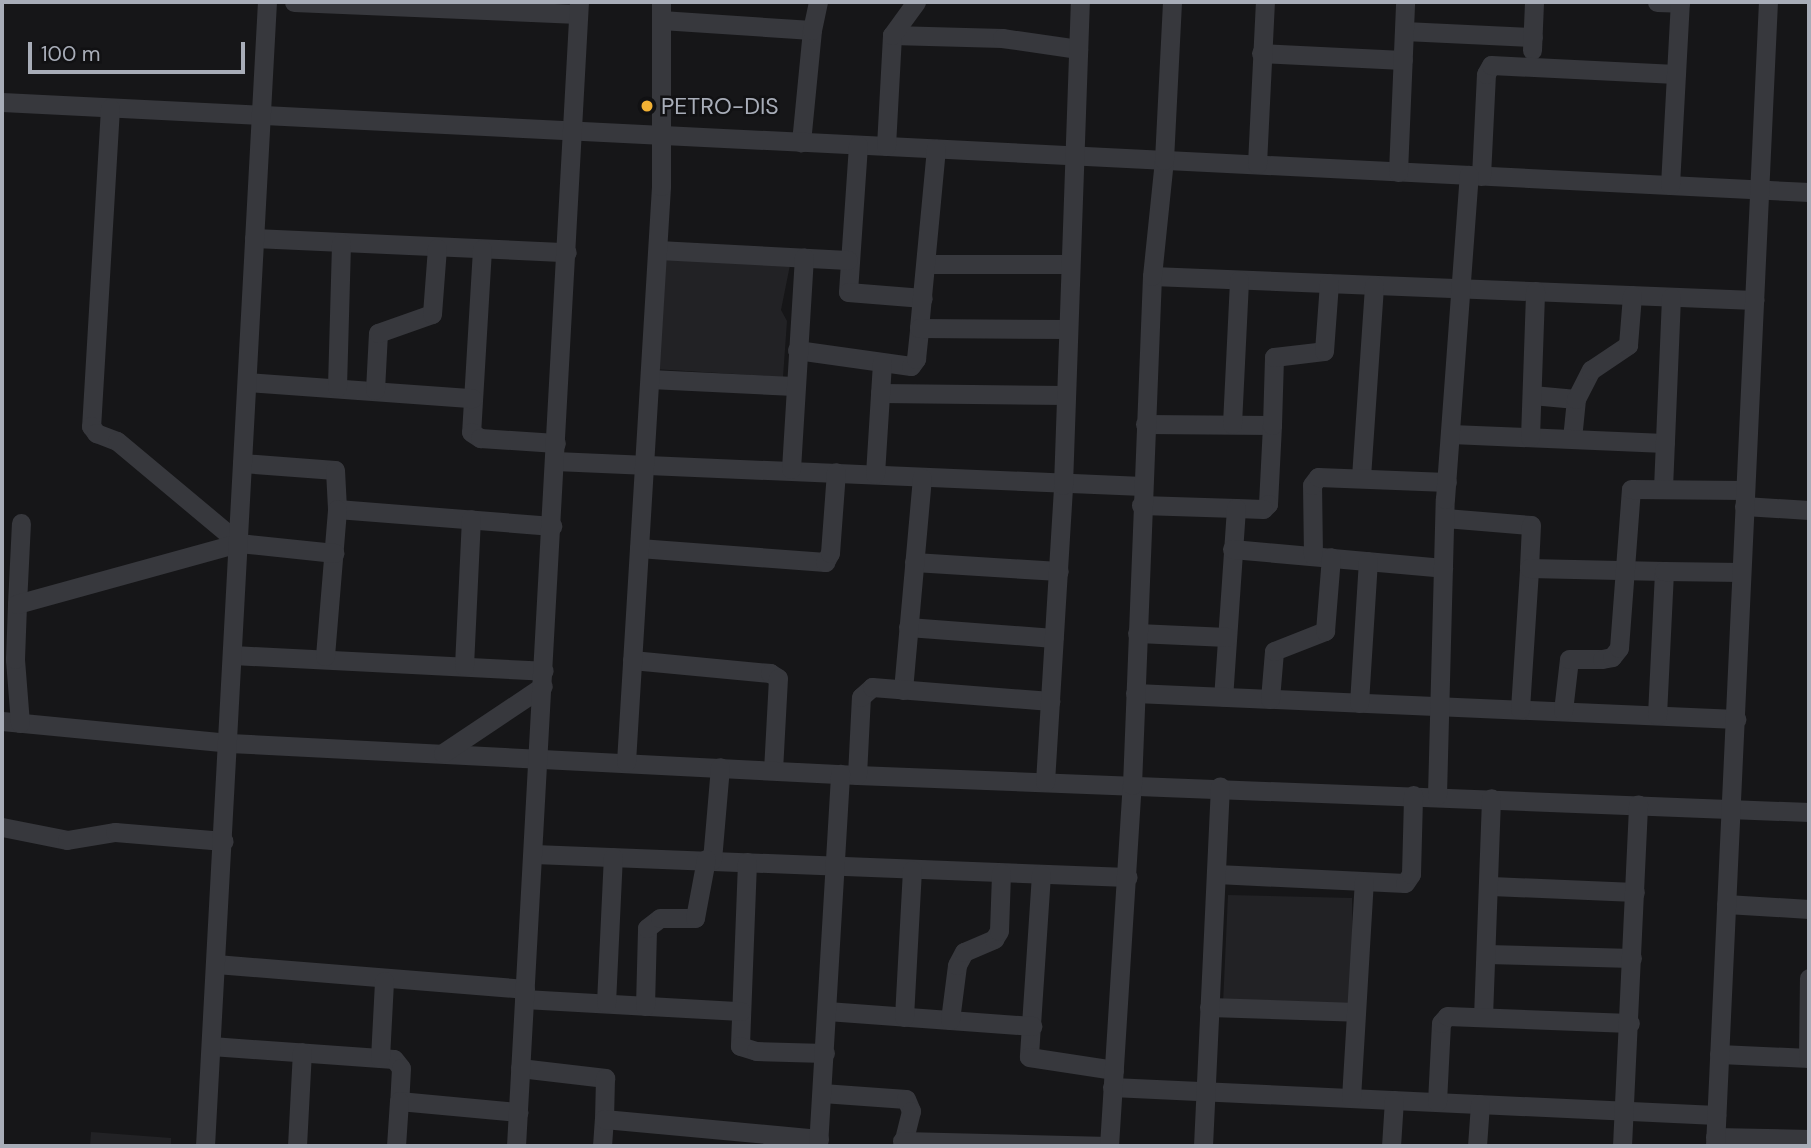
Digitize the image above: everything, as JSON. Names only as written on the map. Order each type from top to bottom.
[{"type":"street","points":[[205,1146],[224,841],[267,2]]},
{"type":"street","points":[[294,2],[578,8],[540,758],[516,1146]]},
{"type":"street","points":[[802,142],[812,30],[818,2]]},
{"type":"street","points":[[886,146],[892,35],[916,2]]},
{"type":"street","points":[[1045,782],[1063,485],[1080,2]]},
{"type":"street","points":[[822,1093],[906,1099],[911,1111],[902,1144],[1110,1146],[1128,877],[1141,496],[1152,276],[1164,160],[1172,2]]},
{"type":"street","points":[[1257,164],[1265,2]]},
{"type":"street","points":[[1398,172],[1405,2]]},
{"type":"street","points":[[1532,66],[1534,2]]},
{"type":"street","points":[[1657,2],[1680,2],[1670,185]]},
{"type":"street","points":[[1768,2],[1715,1141],[1803,1141]]},
{"type":"street","points":[[626,762],[658,250],[661,11],[812,30]]},
{"type":"street","points":[[1404,31],[1533,37]]},
{"type":"street","points":[[892,35],[1002,38],[1078,49]]},
{"type":"street","points":[[1261,53],[1403,60]]},
{"type":"street","points":[[1437,795],[1444,518],[1463,289],[1488,68],[1497,64],[1676,74]]},
{"type":"street","points":[[2,102],[1809,192]]},
{"type":"street","points":[[110,108],[91,426],[96,433],[117,441],[239,543]]},
{"type":"street","points":[[858,145],[848,260],[850,294],[923,298]]},
{"type":"street","points":[[797,349],[882,362],[914,363],[927,264],[936,149]]},
{"type":"street","points":[[254,238],[567,252]]},
{"type":"street","points":[[337,387],[341,243]]},
{"type":"street","points":[[375,390],[379,333],[432,314],[437,248]]},
{"type":"street","points":[[482,249],[472,398],[475,437],[643,465],[791,469],[1063,485],[1236,508],[1263,509],[1268,504],[1274,357],[1324,351],[1329,284]]},
{"type":"street","points":[[658,250],[848,260]]},
{"type":"street","points":[[791,469],[804,257]]},
{"type":"street","points":[[927,264],[1070,264]]},
{"type":"street","points":[[1152,276],[1755,300]]},
{"type":"street","points":[[1232,424],[1239,280]]},
{"type":"street","points":[[1361,477],[1374,285]]},
{"type":"street","points":[[1530,437],[1535,291]]},
{"type":"street","points":[[1572,439],[1576,399],[1591,370],[1628,345],[1632,295]]},
{"type":"street","points":[[1662,488],[1671,297]]},
{"type":"street","points":[[919,328],[1068,329]]},
{"type":"street","points":[[875,474],[882,362]]},
{"type":"street","points":[[650,379],[794,386]]},
{"type":"street","points":[[247,382],[472,398]]},
{"type":"street","points":[[880,393],[1065,396]]},
{"type":"street","points":[[1532,395],[1576,399]]},
{"type":"street","points":[[1144,424],[1272,425]]},
{"type":"street","points":[[1451,434],[1665,443]]},
{"type":"street","points":[[242,463],[335,470],[337,509],[325,656]]},
{"type":"street","points":[[639,548],[825,562],[830,553],[836,472]]},
{"type":"street","points":[[1269,699],[1274,651],[1325,631],[1322,556],[1312,485],[1326,475],[1447,482]]},
{"type":"street","points":[[903,690],[922,478]]},
{"type":"street","points":[[1563,711],[1569,659],[1612,657],[1619,648],[1629,493],[1637,487],[1662,488],[1744,498],[1809,510]]},
{"type":"street","points":[[1223,697],[1236,508]]},
{"type":"street","points":[[337,509],[552,526]]},
{"type":"street","points":[[1444,518],[1531,524],[1520,709]]},
{"type":"street","points":[[464,666],[471,519]]},
{"type":"street","points":[[21,523],[11,722],[229,743],[849,774],[1220,786],[1809,812]]},
{"type":"street","points":[[17,604],[239,543],[334,553]]},
{"type":"street","points":[[1232,548],[1443,568]]},
{"type":"street","points":[[1359,703],[1368,561]]},
{"type":"street","points":[[914,562],[1059,571]]},
{"type":"street","points":[[1529,568],[1741,572]]},
{"type":"street","points":[[1657,715],[1664,570]]},
{"type":"street","points":[[908,627],[1054,638]]},
{"type":"street","points":[[1137,633],[1227,637]]},
{"type":"street","points":[[233,655],[325,656],[464,666],[544,678]]},
{"type":"street","points":[[632,660],[769,673],[778,678],[773,770]]},
{"type":"street","points":[[443,753],[544,678]]},
{"type":"street","points":[[604,1119],[741,1140],[818,1143],[825,1053],[833,864],[865,690],[872,687],[1050,701]]},
{"type":"street","points":[[1135,693],[1736,719]]},
{"type":"street","points":[[645,1006],[647,928],[660,918],[695,918],[709,860],[720,767]]},
{"type":"street","points":[[1202,1146],[1220,786]]},
{"type":"street","points":[[1216,874],[1364,881],[1408,880],[1413,794]]},
{"type":"street","points":[[1483,1017],[1491,886],[1491,798]]},
{"type":"street","points":[[1622,1146],[1630,1023],[1638,804]]},
{"type":"street","points":[[2,827],[67,840],[115,832],[224,841]]},
{"type":"street","points":[[534,854],[1128,877]]},
{"type":"street","points":[[606,1003],[613,857]]},
{"type":"street","points":[[747,862],[740,1041],[745,1050],[825,1053]]},
{"type":"street","points":[[904,1017],[912,870]]},
{"type":"street","points":[[950,1020],[957,965],[964,952],[994,939],[999,931],[1001,873]]},
{"type":"street","points":[[1041,874],[1032,1026],[1028,1051],[1033,1061],[1113,1078],[1205,1091],[1716,1115]]},
{"type":"street","points":[[1352,1098],[1364,881]]},
{"type":"street","points":[[1491,886],[1635,892]]},
{"type":"street","points":[[1726,904],[1809,909]]},
{"type":"street","points":[[1487,954],[1632,958]]},
{"type":"street","points":[[216,964],[606,1003],[741,1011]]},
{"type":"street","points":[[1719,1054],[1808,1058],[1809,978]]},
{"type":"street","points":[[380,1058],[384,981]]},
{"type":"street","points":[[1209,1007],[1356,1012]]},
{"type":"street","points":[[827,1011],[1032,1026]]},
{"type":"street","points":[[1437,1102],[1443,1020],[1447,1016],[1630,1023]]},
{"type":"street","points":[[211,1046],[380,1058],[399,1062],[396,1146]]},
{"type":"street","points":[[297,1146],[302,1052]]},
{"type":"street","points":[[520,1068],[605,1078],[602,1146]]},
{"type":"street","points":[[1391,1146],[1394,1100]]},
{"type":"street","points":[[399,1101],[518,1112]]},
{"type":"street","points":[[1477,1146],[1480,1104]]},
{"type":"shaded area","points":[[659,253],[791,260],[781,310],[787,321],[783,377],[653,369]]},
{"type":"shaded area","points":[[1228,895],[1352,898],[1354,1010],[1223,1004]]},
{"type":"shaded area","points":[[91,1132],[171,1138],[171,1146],[90,1146]]},
{"type":"place","name":"PETRO-DIS","points":[[647,106]]}]
